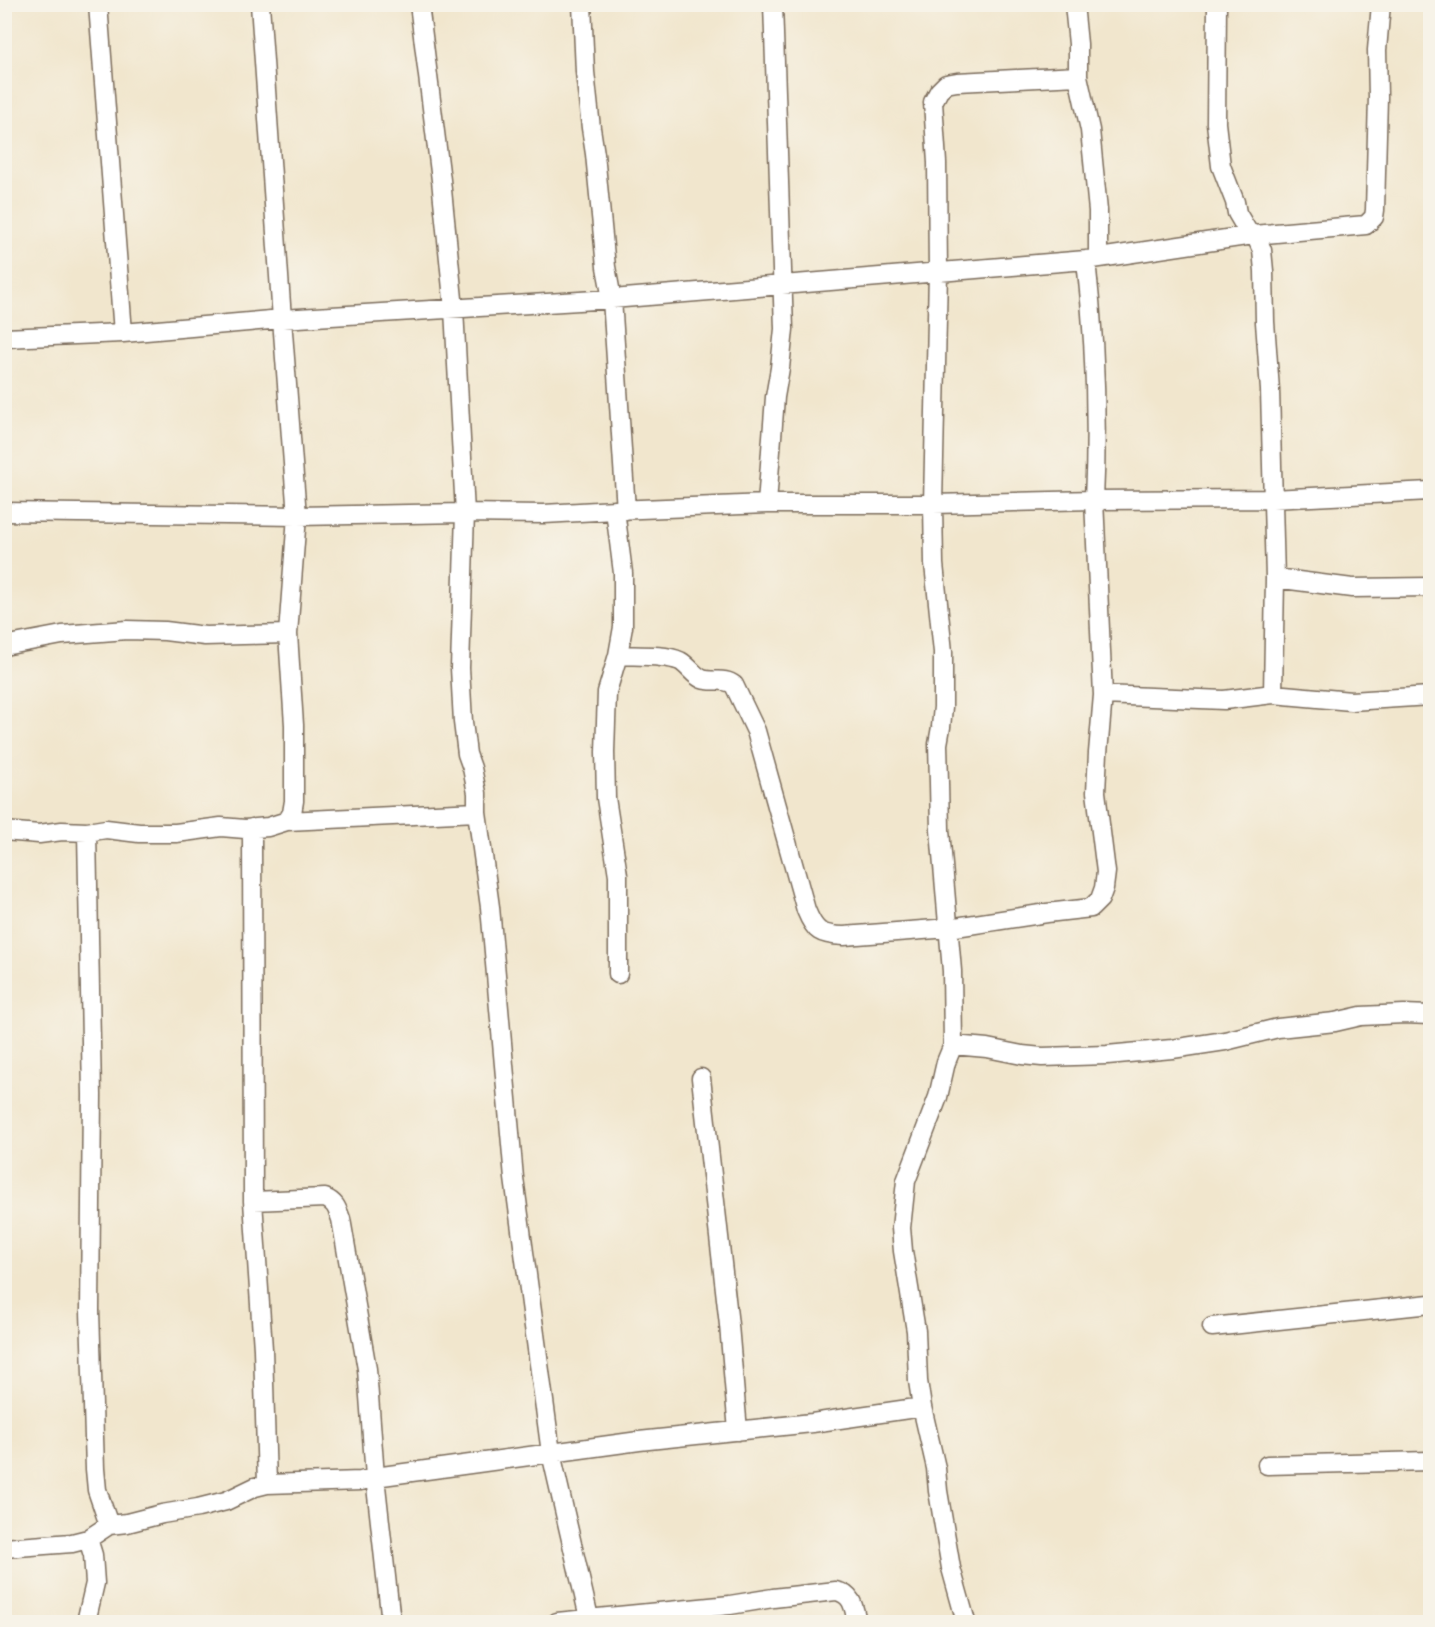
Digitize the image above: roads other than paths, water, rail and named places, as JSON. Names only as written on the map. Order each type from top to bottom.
[{"type":"street","points":[[98,4],[123,333]]},
{"type":"street","points":[[260,4],[297,516],[288,634],[295,762],[294,801],[292,813],[287,821]]},
{"type":"street","points":[[419,4],[454,309],[465,513],[460,668],[463,722],[467,754],[477,794],[477,812],[490,908],[514,1178],[551,1453],[589,1621]]},
{"type":"street","points":[[582,4],[585,72],[606,267],[612,299],[621,510],[623,627],[618,655],[607,692],[604,752],[606,798],[618,875],[618,974]]},
{"type":"street","points":[[767,504],[775,397],[784,329],[773,4]]},
{"type":"street","points":[[618,655],[670,658],[682,662],[700,678],[707,681],[729,681],[734,686],[756,731],[806,910],[812,924],[820,932],[844,936],[949,928],[1091,908],[1100,899],[1106,872],[1096,792],[1103,695],[1094,500],[1096,395],[1092,259],[1098,211],[1090,130],[1078,76],[1074,4]]},
{"type":"street","points":[[1217,4],[1216,123],[1221,166],[1237,213],[1262,249],[1264,271],[1264,322],[1270,390],[1275,578],[1273,694]]},
{"type":"street","points":[[4,338],[123,333],[282,319],[612,299],[938,272],[1092,259],[1253,235],[1366,225],[1374,217],[1378,97],[1377,50],[1381,4]]},
{"type":"street","points":[[966,1623],[951,1569],[936,1468],[922,1407],[918,1381],[916,1331],[901,1228],[906,1180],[938,1097],[952,1045],[952,972],[940,830],[938,744],[943,707],[943,652],[934,564],[933,504],[938,272],[937,163],[933,102],[946,84],[957,82],[1078,76]]},
{"type":"street","points":[[4,512],[297,516],[544,514],[767,504],[1272,499],[1431,491]]},
{"type":"street","points":[[1275,578],[1352,588],[1431,586]]},
{"type":"street","points":[[4,646],[62,635],[128,630],[165,631],[205,636],[288,634]]},
{"type":"street","points":[[1103,695],[1224,700],[1273,694],[1351,701],[1431,696]]},
{"type":"street","points":[[4,831],[24,834],[72,830],[87,832],[106,829],[139,833],[176,833],[220,827],[252,828],[287,821],[477,812]]},
{"type":"street","points":[[252,828],[253,1201],[263,1349],[267,1484]]},
{"type":"street","points":[[87,832],[93,1095],[90,1311],[97,1490],[109,1525]]},
{"type":"street","points":[[952,1045],[1042,1057],[1117,1054],[1225,1041],[1278,1028],[1335,1022],[1361,1016],[1431,1015]]},
{"type":"street","points":[[701,1078],[729,1325],[738,1431]]},
{"type":"street","points":[[253,1201],[318,1197],[332,1201],[341,1219],[367,1369],[375,1477],[391,1623]]},
{"type":"street","points":[[1212,1327],[1431,1304]]},
{"type":"street","points":[[4,1548],[58,1545],[88,1539],[109,1525],[198,1509],[226,1501],[255,1487],[267,1484],[361,1481],[375,1477],[639,1441],[835,1420],[922,1407]]},
{"type":"street","points":[[1267,1465],[1431,1461]]},
{"type":"street","points":[[86,1623],[95,1583],[93,1555],[88,1539]]},
{"type":"street","points":[[557,1623],[732,1614],[773,1598],[836,1591],[843,1592],[849,1597],[857,1623]]}]
